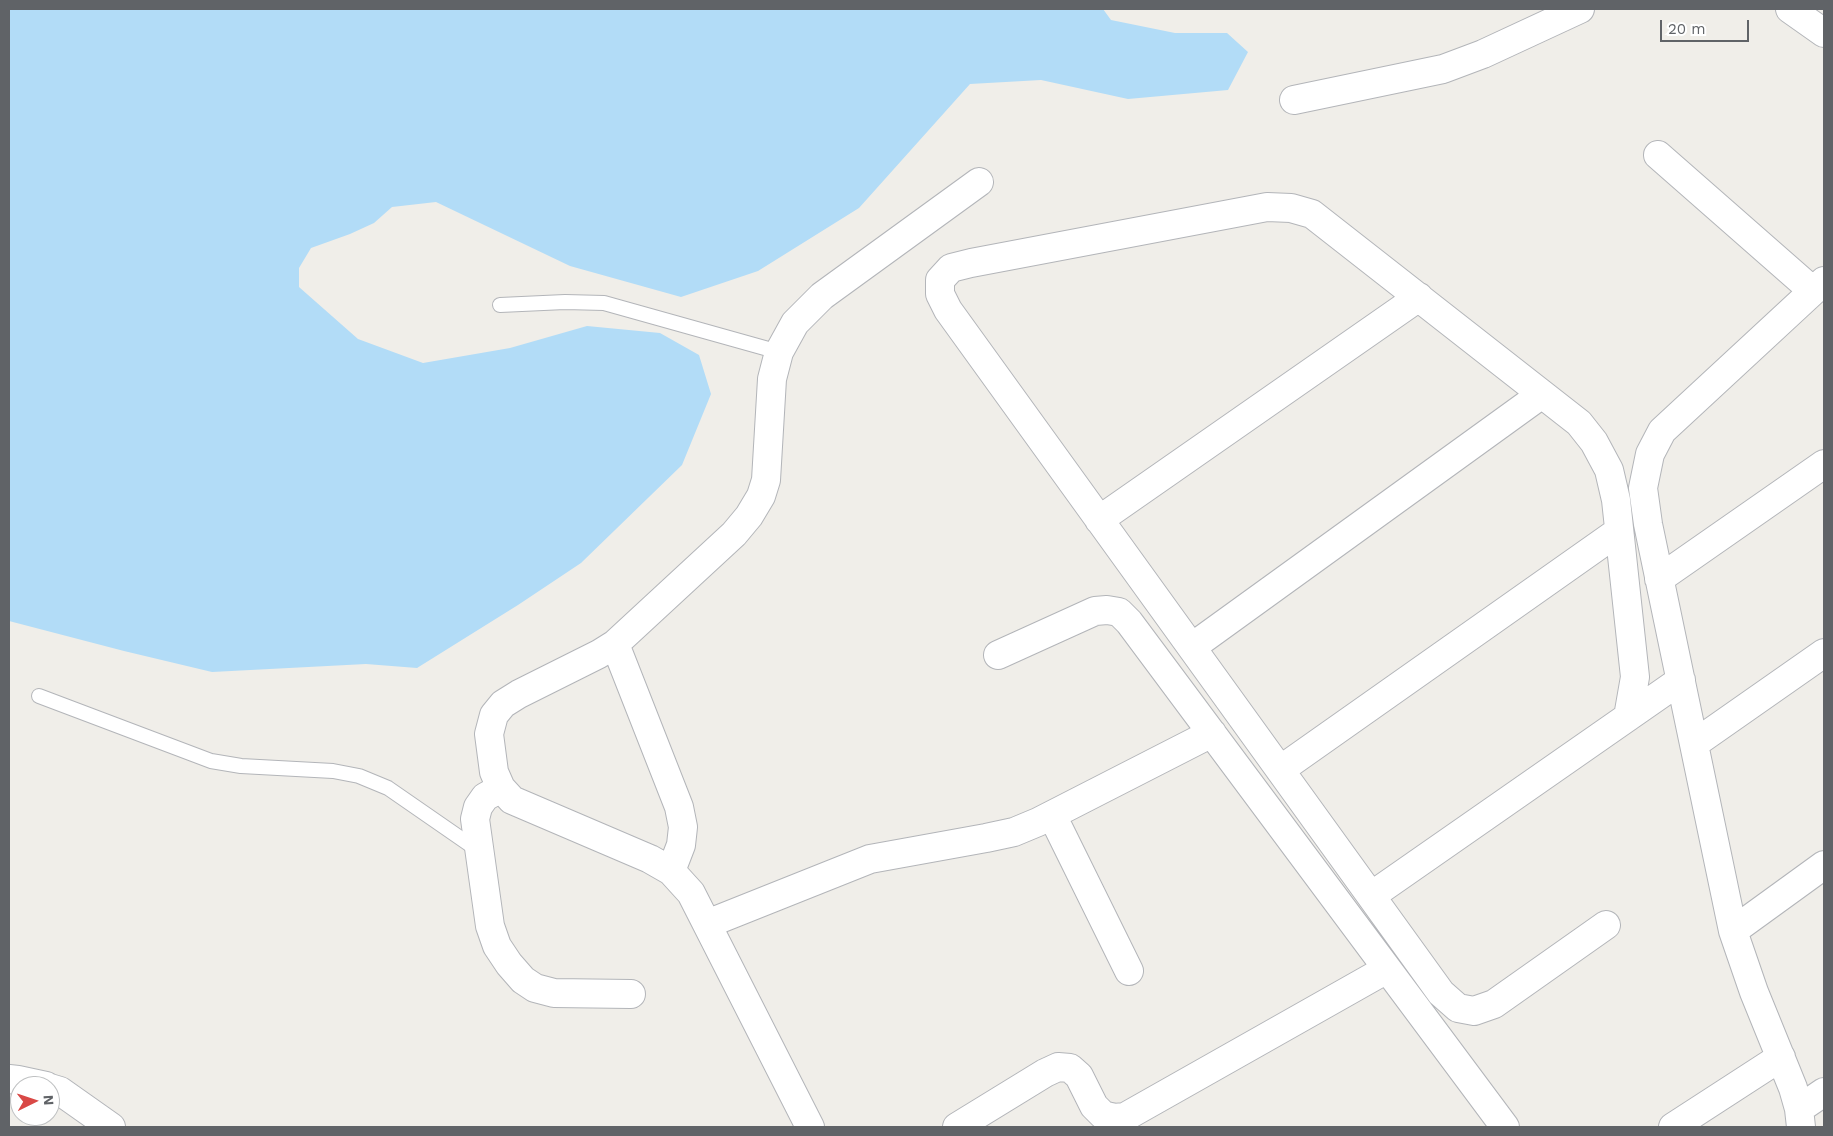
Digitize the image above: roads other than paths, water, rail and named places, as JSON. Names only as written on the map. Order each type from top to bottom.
[{"type":"street","points":[[1294,100],[1443,68],[1483,54],[1580,9]]},
{"type":"street","points":[[1790,9],[1824,33]]},
{"type":"street","points":[[1658,155],[1819,286],[1662,431],[1650,454],[1643,488],[1659,579],[1733,931],[1754,992],[1780,1057],[1800,1118],[1824,1092]]},
{"type":"street","points":[[810,1127],[691,893],[671,871],[650,859],[512,800],[501,788],[494,772],[488,734],[494,714],[503,704],[616,644],[734,534],[749,516],[761,496],[766,480],[772,379],[779,352],[795,323],[822,296],[979,182]]},
{"type":"street","points":[[1606,925],[1494,1004],[1474,1011],[1458,1008],[1441,993],[948,310],[940,294],[940,280],[950,268],[1266,207],[1291,208],[1312,214],[1579,423],[1594,442],[1609,470],[1616,500],[1634,677],[1628,717]]},
{"type":"street","points":[[1099,520],[1420,297]]},
{"type":"street","points":[[1192,647],[1542,394]]},
{"type":"street","points":[[1659,579],[1824,464]]},
{"type":"street","points":[[1280,770],[1619,531]]},
{"type":"street","points":[[998,655],[1095,611],[1119,612],[1129,622],[1505,1127]]},
{"type":"street","points":[[616,644],[679,807],[683,827],[681,845],[671,871]]},
{"type":"street","points":[[1694,744],[1824,653]]},
{"type":"street","points":[[1372,896],[1681,680]]},
{"type":"street","points":[[707,924],[870,858],[1014,832],[1052,815],[1212,733]]},
{"type":"street","points":[[501,788],[484,797],[478,807],[475,818],[490,926],[508,964],[522,980],[535,988],[554,994],[631,994]]},
{"type":"street","points":[[1052,815],[1130,971]]},
{"type":"street","points":[[1733,931],[1824,866]]},
{"type":"street","points":[[957,1127],[1058,1067],[1070,1068],[1079,1076],[1094,1106],[1104,1115],[1114,1118],[1125,1117],[1388,969]]},
{"type":"street","points":[[1673,1127],[1780,1057]]},
{"type":"street","points":[[60,1092],[111,1127]]},
{"type":"lane","points":[[500,305],[565,302],[604,303],[779,352]]},
{"type":"lane","points":[[39,696],[211,761],[240,766],[333,771],[359,776],[388,788],[480,852]]},
{"type":"water","points":[[9,9],[1103,9],[1111,20],[1175,33],[1227,33],[1248,52],[1228,90],[1128,99],[1041,80],[970,84],[859,208],[758,271],[681,297],[570,266],[436,202],[392,207],[374,223],[311,248],[299,268],[299,287],[358,339],[423,363],[510,348],[587,326],[660,333],[699,355],[711,394],[682,465],[581,563],[417,668],[366,664],[212,672],[9,621]]}]
